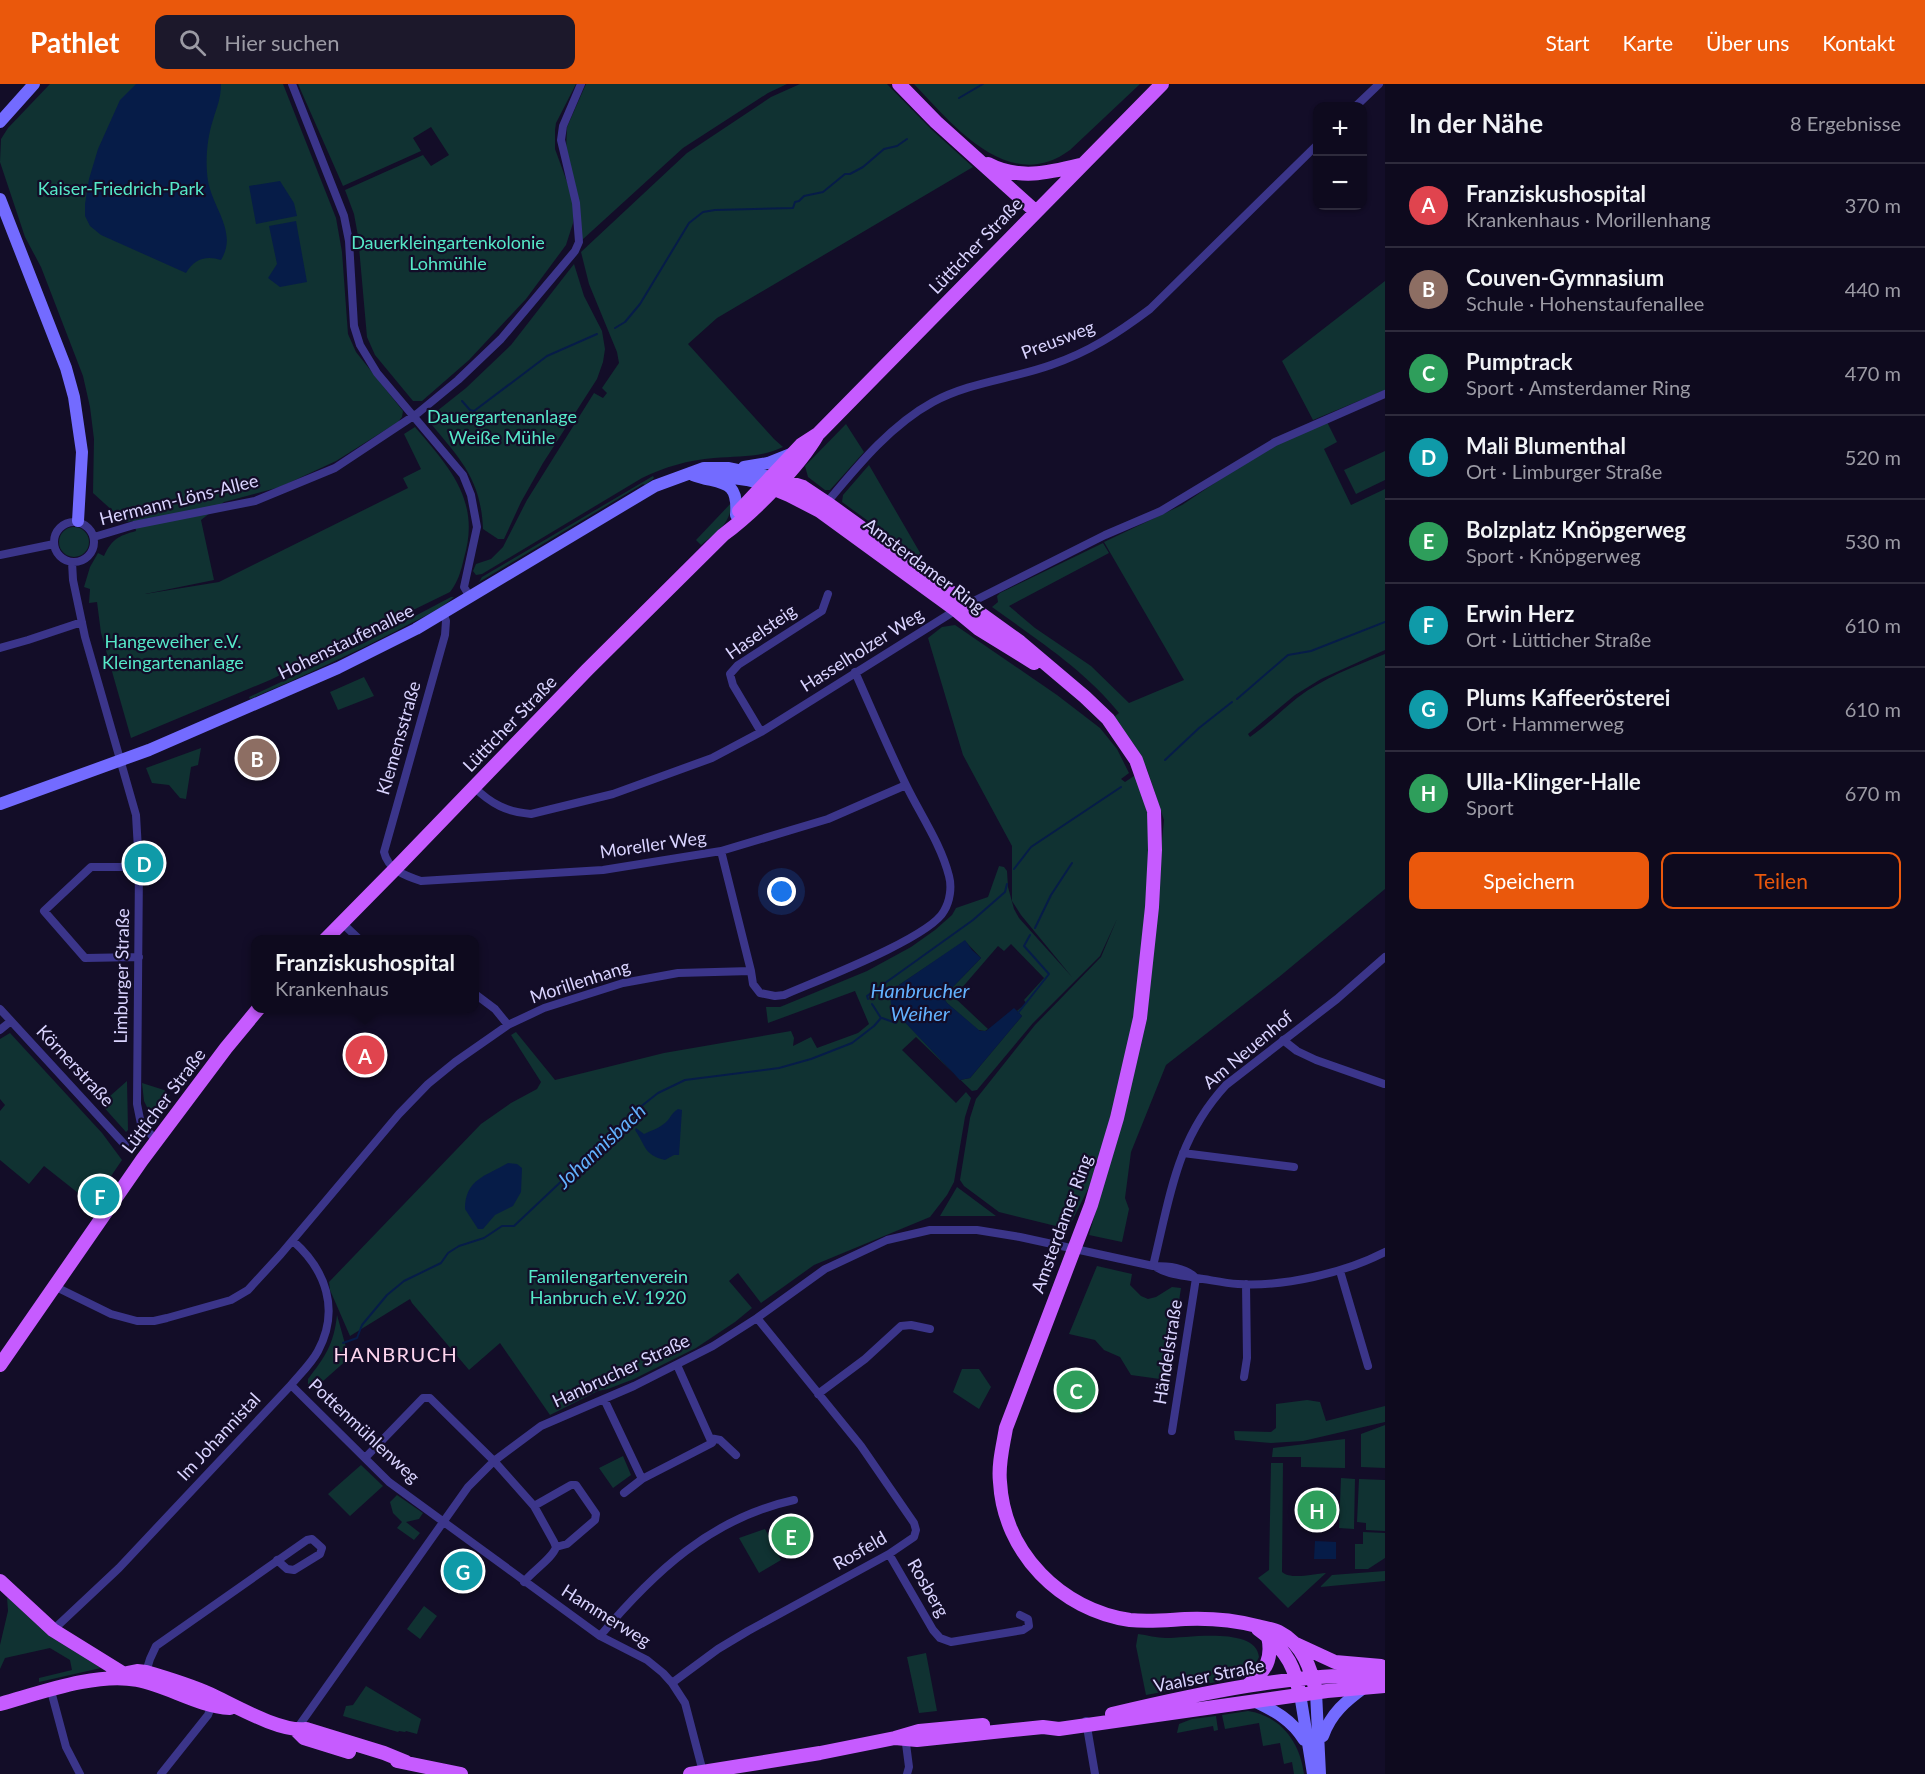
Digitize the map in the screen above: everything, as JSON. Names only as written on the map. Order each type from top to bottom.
[{"type":"main road","points":[[0,122],[34,84]]},
{"type":"main road","points":[[898,84],[936,123],[1035,211]]},
{"type":"main road","name":"Lütticher Straße","points":[[329,935],[587,670],[723,535],[737,525],[801,445],[818,434],[1162,84]]},
{"type":"main road","points":[[972,155],[994,167],[1014,173],[1034,175],[1082,165]]},
{"type":"main road","points":[[0,200],[66,368],[74,397],[82,452],[78,521]]},
{"type":"main road","name":"Lütticher Straße","points":[[723,535],[736,515],[809,451],[818,434]]},
{"type":"main road","points":[[729,468],[758,465],[794,453]]},
{"type":"main road","name":"Hohenstaufenallee","points":[[0,804],[121,761],[338,668],[416,629],[655,486],[691,475],[704,468],[729,468],[772,483]]},
{"type":"main road","points":[[691,475],[725,482],[730,486],[736,496],[736,515]]},
{"type":"main road","name":"Hohenstaufenallee","points":[[691,475],[722,475],[772,483]]},
{"type":"main road","name":"Amsterdamer Ring","points":[[772,483],[789,495],[823,507],[962,608],[1020,642],[1108,719],[1136,760],[1154,811],[1155,850],[1152,906],[1140,1018],[1117,1118],[1090,1205],[1006,1428],[999,1481],[1003,1507],[1012,1531],[1032,1566],[1062,1593],[1107,1615],[1151,1622],[1218,1619],[1251,1624],[1278,1631],[1294,1643],[1335,1662],[1381,1666],[1385,1669]]},
{"type":"main road","name":"Lütticher Straße","points":[[0,1365],[157,1141],[255,1013]]},
{"type":"main road","points":[[0,1581],[53,1630],[129,1675],[238,1709],[296,1730],[306,1729],[406,1762],[461,1774]]},
{"type":"main road","name":"Amsterdamer Ring","points":[[1251,1624],[1268,1636],[1288,1657],[1298,1687]]},
{"type":"main road","points":[[1246,1687],[1262,1673],[1268,1663],[1270,1652],[1268,1636]]},
{"type":"main road","points":[[1294,1643],[1305,1658],[1314,1684],[1313,1774]]},
{"type":"main road","name":"Vaalser Straße","points":[[1086,1723],[1254,1701],[1298,1687],[1352,1674],[1385,1675]]},
{"type":"main road","points":[[0,1704],[129,1675]]},
{"type":"main road","name":"Vaalser Straße","points":[[1314,1684],[1385,1686]]},
{"type":"main road","name":"Vaalser Straße","points":[[696,1773],[902,1737],[917,1740],[969,1736],[1012,1729],[1043,1727],[1059,1729],[1246,1687],[1298,1687]]},
{"type":"main road","points":[[1298,1687],[1320,1774]]},
{"type":"main road","points":[[1314,1747],[1334,1713],[1366,1687]]},
{"type":"main road","points":[[1254,1701],[1287,1719],[1314,1747]]},
{"type":"street","points":[[292,84],[344,216],[351,264],[354,326],[360,345],[377,373],[463,475],[471,495],[477,527],[464,587],[470,597]]},
{"type":"street","name":"Hermann-Löns-Allee","points":[[94,537],[134,525],[255,501],[327,473],[414,416],[458,380],[501,339],[576,251],[579,242],[576,202],[561,140],[563,126],[581,84]]},
{"type":"street","points":[[1360,102],[1379,84]]},
{"type":"street","name":"Preusweg","points":[[823,507],[892,431],[932,402],[978,383],[1050,365],[1100,344],[1123,329],[1150,309],[1313,148]]},
{"type":"street","name":"Hasselholzer Weg","points":[[474,787],[493,803],[506,810],[531,814],[613,794],[712,758],[761,732],[962,608],[1105,535],[1161,511],[1275,442],[1385,394]]},
{"type":"street","points":[[78,521],[89,527],[94,537],[95,544],[91,554],[85,559],[72,562],[60,557],[54,544],[58,529],[64,524],[78,521]]},
{"type":"street","points":[[0,555],[54,544]]},
{"type":"street","name":"Limburger Straße","points":[[72,562],[73,580],[82,622],[136,815],[139,867],[137,1104],[141,1124],[157,1141]]},
{"type":"street","name":"Haselsteig","points":[[761,732],[733,685],[730,674],[738,665],[822,611],[828,594]]},
{"type":"street","name":"Klemensstraße","points":[[395,869],[384,852],[445,635],[446,621],[443,613]]},
{"type":"street","points":[[0,648],[82,622]]},
{"type":"street","points":[[721,851],[753,984],[760,993],[774,996],[784,995],[901,943],[932,925],[944,912],[950,896],[950,879],[945,862],[906,785],[855,672]]},
{"type":"street","name":"Moreller Weg","points":[[395,869],[400,874],[421,881],[603,870],[721,851],[828,819],[906,785]]},
{"type":"street","points":[[139,867],[91,867],[44,911],[85,958],[139,957]]},
{"type":"street","points":[[342,923],[356,935]]},
{"type":"street","name":"Am Neuenhof","points":[[1153,1266],[1174,1179],[1183,1153],[1199,1119],[1211,1101],[1226,1085],[1337,999],[1385,957]]},
{"type":"street","name":"Morillenhang","points":[[54,1286],[117,1316],[137,1321],[154,1321],[231,1300],[248,1290],[293,1241],[399,1114],[428,1084],[455,1062],[508,1026],[544,1008],[623,982],[678,973],[751,971]]},
{"type":"street","points":[[479,998],[495,1009],[508,1026]]},
{"type":"street","name":"Körnerstraße","points":[[0,1009],[125,1145]]},
{"type":"street","points":[[0,1030],[11,1021]]},
{"type":"street","points":[[1283,1040],[1316,1060],[1384,1084]]},
{"type":"street","points":[[1183,1153],[1294,1167]]},
{"type":"street","name":"Hanbrucher Straße","points":[[296,1730],[468,1487],[494,1461],[540,1426],[677,1365],[757,1318],[825,1269],[887,1240],[930,1230],[977,1230],[1153,1266],[1165,1273],[1187,1278],[1246,1284],[1298,1280],[1340,1271],[1385,1252]]},
{"type":"street","name":"Im Johannistal","points":[[53,1630],[118,1568],[291,1385],[317,1353],[328,1323],[329,1306],[324,1282],[315,1263],[293,1241]]},
{"type":"street","points":[[1340,1271],[1368,1366]]},
{"type":"street","name":"Händelstraße","points":[[1172,1431],[1196,1278]]},
{"type":"street","points":[[1244,1377],[1247,1348],[1246,1284]]},
{"type":"street","name":"Rosfeld","points":[[672,1683],[718,1649],[748,1631],[889,1554],[914,1537],[916,1530],[914,1523],[868,1455],[757,1318]]},
{"type":"street","points":[[818,1394],[861,1362],[902,1326],[911,1325],[930,1329]]},
{"type":"street","points":[[624,1493],[642,1479],[712,1443],[677,1365]]},
{"type":"street","name":"Pottenmühlenweg","points":[[291,1385],[388,1482],[444,1522]]},
{"type":"street","points":[[365,1458],[423,1398],[430,1398],[494,1461],[534,1506],[556,1547],[554,1553],[524,1582]]},
{"type":"street","points":[[604,1399],[642,1479]]},
{"type":"street","points":[[710,1438],[720,1440],[736,1455]]},
{"type":"street","points":[[534,1506],[576,1485],[596,1514],[595,1520],[567,1544],[556,1547]]},
{"type":"street","points":[[600,1636],[631,1600],[685,1552],[716,1530],[766,1506],[794,1500]]},
{"type":"street","name":"Hammerweg","points":[[444,1522],[600,1636],[647,1660],[672,1683],[685,1703],[696,1773]]},
{"type":"street","points":[[129,1675],[156,1646],[277,1560],[307,1540],[312,1539],[322,1548],[320,1554],[294,1570],[287,1569],[277,1560]]},
{"type":"street","name":"Rosberg","points":[[889,1554],[933,1630],[940,1638],[951,1641],[1023,1630],[1029,1626],[1028,1619],[1020,1615]]},
{"type":"street","points":[[51,1691],[66,1747],[80,1774]]},
{"type":"street","points":[[161,1774],[208,1715],[213,1701]]},
{"type":"street","points":[[1086,1723],[1095,1774]]},
{"type":"street","points":[[902,1737],[909,1767],[908,1774]]},
{"type":"green space","points":[[50,84],[283,84],[336,218],[342,252],[348,334],[356,352],[403,411],[398,422],[336,461],[280,487],[224,502],[201,520],[214,580],[145,594],[219,582],[408,488],[403,478],[421,469],[404,434],[415,427],[440,457],[459,486],[468,519],[468,538],[463,563],[450,592],[270,680],[131,738],[101,633],[97,602],[89,603],[90,589],[84,587],[90,567],[98,553],[104,556],[116,539],[136,531],[135,521],[125,522],[93,493],[94,439],[83,376],[41,267],[25,237],[0,162],[1,139],[8,128]]},
{"type":"green space","name":"Dauerkleingartenkolonie Lohmühle","points":[[298,84],[576,84],[556,123],[555,130],[555,149],[574,201],[573,223],[566,245],[526,299],[469,360],[422,401],[413,401],[375,355],[367,337],[358,236],[354,214],[345,190],[423,155],[431,166],[449,155],[431,127],[413,138],[421,151],[343,186]]},
{"type":"green space","points":[[586,84],[787,84],[768,93],[683,148],[582,240],[566,152],[567,127]]},
{"type":"green space","points":[[800,84],[887,84],[932,130],[973,167],[717,318],[688,344],[783,447],[758,455],[695,460],[651,474],[482,574],[476,575],[473,571],[476,564],[491,559],[503,547],[527,500],[594,393],[603,398],[607,393],[602,388],[619,363],[617,352],[589,284],[581,252],[687,153],[771,97]]},
{"type":"green space","points":[[914,84],[1140,84],[1070,150],[1047,162],[1026,165],[1004,160],[984,150],[965,135]]},
{"type":"green space","name":"Dauergartenanlage Weiße Mühle","points":[[574,264],[584,296],[602,331],[605,349],[603,362],[597,379],[521,502],[504,539],[498,539],[483,529],[478,495],[466,469],[427,419],[466,388],[511,345]]},
{"type":"green space","points":[[1385,281],[1385,390],[1313,420],[1282,361]]},
{"type":"green space","points":[[1327,422],[1337,442],[1324,449],[1351,505],[1385,489],[1385,650],[1321,679],[1295,695],[1248,734],[1250,737],[1297,698],[1318,684],[1385,654],[1385,889],[1279,977],[1166,1065],[1131,1152],[1125,1198],[1129,1209],[1122,1242],[1089,1235],[1121,1122],[1157,892],[1164,820],[1147,769],[1135,746],[1114,717],[1119,713],[1106,697],[1075,669],[992,607],[998,602],[997,596],[1000,593],[1103,543],[1109,553],[1009,606],[1035,628],[1091,666],[1129,703],[1184,680],[1104,542],[1182,505],[1274,446]]},
{"type":"green space","points":[[846,424],[864,452],[830,490],[825,490],[808,477],[805,466]]},
{"type":"green space","points":[[1385,451],[1385,480],[1356,494],[1344,470]]},
{"type":"green space","points":[[869,465],[926,563],[842,502],[843,495]]},
{"type":"green space","points":[[653,476],[654,478],[645,485],[643,484],[479,582],[482,577]]},
{"type":"green space","points":[[733,501],[725,522],[701,545],[696,540]]},
{"type":"green space","points":[[74,527],[80,528],[88,536],[88,548],[80,556],[74,557],[68,556],[60,548],[59,542],[60,536],[68,528]]},
{"type":"green space","points":[[454,597],[441,607],[398,630],[250,699],[249,697],[366,642]]},
{"type":"green space","name":"Familengartenverein Hanbruch e.V. 1920","points":[[955,625],[1057,695],[1100,728],[1117,749],[1129,773],[1121,779],[1125,782],[1137,774],[1148,815],[1148,891],[1135,1016],[1125,1068],[1093,1179],[1068,1229],[999,1212],[964,1186],[960,1180],[970,1118],[976,1099],[1035,1025],[1101,957],[1117,919],[1100,956],[1033,1023],[977,1090],[972,1091],[960,1080],[970,1078],[1022,1016],[1017,1011],[1026,1003],[1024,1000],[1044,978],[1011,944],[1004,951],[998,946],[954,997],[988,1029],[985,1031],[978,1030],[945,1000],[948,992],[981,958],[965,941],[899,985],[891,1007],[954,1074],[916,1037],[902,1050],[956,1103],[966,1092],[971,1098],[965,1117],[954,1182],[947,1195],[930,1217],[814,1265],[761,1303],[738,1273],[729,1281],[752,1308],[696,1348],[634,1379],[598,1391],[550,1415],[500,1343],[469,1370],[410,1299],[350,1336],[330,1290],[329,1282],[481,1124],[511,1103],[537,1089],[541,1082],[511,1035],[516,1032],[555,1080],[664,1053],[791,1031],[794,1038],[793,1046],[811,1037],[817,1048],[858,1033],[869,1024],[855,991],[768,1023],[766,1007],[780,1007],[867,971],[911,947],[935,930],[952,915],[956,908],[988,897],[999,866],[1004,867],[1007,871],[1008,887],[1014,909],[1019,918],[1072,977],[1012,901],[1012,846],[963,755],[928,638],[942,627]]},
{"type":"green space","points":[[364,677],[374,696],[338,710],[330,692]]},
{"type":"green space","points":[[201,748],[198,765],[191,767],[186,799],[180,798],[169,785],[152,783],[146,768]]},
{"type":"green space","points":[[10,1033],[102,1133],[122,1160],[92,1204],[44,1166],[29,1184],[0,1160],[0,1111],[5,1105],[0,1099],[0,1039]]},
{"type":"green space","points":[[127,1081],[128,1130],[126,1132],[101,1104]]},
{"type":"green space","points":[[142,1083],[164,1090],[170,1095],[153,1119],[144,1101]]},
{"type":"green space","points":[[957,1187],[996,1216],[940,1216]]},
{"type":"green space","points":[[1097,1266],[1132,1274],[1130,1285],[1141,1296],[1148,1299],[1172,1287],[1181,1288],[1167,1380],[1131,1375],[1120,1357],[1104,1350],[1095,1340],[1069,1334]]},
{"type":"green space","points":[[337,1315],[349,1358],[313,1390],[308,1384],[308,1379],[328,1350],[334,1334]]},
{"type":"green space","points":[[962,1369],[979,1369],[991,1387],[979,1409],[953,1392]]},
{"type":"green space","points":[[1072,1371],[1093,1378],[1082,1414],[1064,1409],[1062,1403],[1066,1374]]},
{"type":"green space","points":[[1307,1400],[1320,1402],[1326,1421],[1385,1406],[1385,1422],[1303,1441],[1271,1443],[1235,1440],[1234,1431],[1271,1432],[1276,1428],[1276,1404]]},
{"type":"green space","points":[[1385,1425],[1385,1468],[1361,1467],[1361,1434]]},
{"type":"green space","points":[[1345,1439],[1345,1468],[1301,1467],[1301,1457],[1272,1457],[1273,1448]]},
{"type":"green space","points":[[623,1456],[631,1475],[613,1488],[599,1468]]},
{"type":"green space","points":[[1271,1463],[1283,1463],[1282,1572],[1291,1576],[1326,1573],[1288,1608],[1258,1578],[1269,1570]]},
{"type":"green space","points":[[361,1465],[383,1486],[350,1516],[328,1494]]},
{"type":"green space","points":[[1341,1478],[1355,1479],[1354,1529],[1339,1528]]},
{"type":"green space","points":[[1359,1479],[1385,1480],[1385,1531],[1366,1530],[1366,1523],[1357,1522]]},
{"type":"green space","points":[[397,1495],[423,1513],[419,1519],[406,1522],[420,1533],[414,1540],[397,1528],[402,1522],[393,1513],[390,1502]]},
{"type":"green space","points":[[801,1516],[813,1537],[781,1555],[769,1534]]},
{"type":"green space","points":[[765,1529],[781,1560],[759,1573],[739,1538]]},
{"type":"green space","points":[[1363,1532],[1385,1533],[1385,1558],[1368,1569],[1355,1569],[1355,1544],[1363,1544]]},
{"type":"green space","points":[[1385,1571],[1385,1581],[1320,1587],[1332,1575]]},
{"type":"green space","points":[[7,1597],[48,1635],[101,1668],[39,1682],[39,1678],[72,1670],[70,1660],[50,1648],[5,1658],[0,1669],[0,1645],[8,1611]]},
{"type":"green space","points":[[424,1606],[437,1616],[420,1639],[407,1629]]},
{"type":"green space","points":[[1138,1634],[1159,1638],[1234,1637],[1255,1647],[1259,1657],[1254,1667],[1238,1678],[1146,1695],[1136,1646]]},
{"type":"green space","points":[[926,1653],[937,1711],[919,1713],[907,1657]]},
{"type":"green space","points":[[366,1686],[421,1719],[417,1734],[406,1731],[398,1732],[343,1716],[346,1706],[353,1705]]},
{"type":"green space","points":[[1248,1711],[1270,1718],[1287,1732],[1298,1751],[1304,1774],[1294,1774],[1292,1762],[1284,1764],[1280,1743],[1263,1746],[1259,1723],[1225,1729],[1222,1715]]},
{"type":"green space","points":[[1216,1716],[1218,1730],[1214,1731],[1213,1726],[1177,1733],[1179,1724],[1192,1719]]},
{"type":"water","points":[[136,84],[221,84],[220,98],[209,134],[207,166],[208,181],[226,230],[226,250],[221,260],[201,259],[193,264],[186,273],[101,235],[90,226],[85,216],[89,179],[98,149],[120,100]]},
{"type":"water","points":[[280,181],[294,203],[297,216],[256,224],[249,186]]},
{"type":"water","points":[[296,221],[307,282],[280,287],[268,278],[277,264],[269,226]]},
{"type":"water","name":"Hanbrucher Weiher","points":[[965,940],[981,958],[948,992],[945,1000],[947,1003],[980,1031],[986,1031],[1014,1008],[1022,1016],[970,1078],[960,1080],[894,1011],[891,1000],[892,994],[899,985]]},
{"type":"water","points":[[678,1109],[682,1110],[679,1155],[665,1160],[658,1158],[649,1153],[635,1130],[636,1128],[644,1134],[657,1128]]},
{"type":"water","points":[[508,1163],[517,1164],[522,1168],[521,1192],[513,1206],[495,1215],[483,1229],[478,1229],[465,1209],[469,1191],[478,1180]]},
{"type":"water","points":[[1320,1494],[1335,1494],[1334,1524],[1319,1524]]},
{"type":"water","points":[[1315,1541],[1336,1542],[1336,1559],[1314,1559]]},
{"type":"waterway","points":[[959,98],[983,84]]},
{"type":"waterway","points":[[615,328],[625,322],[640,304],[689,223],[703,212],[793,208],[795,202],[804,196],[823,192],[845,174],[850,174],[863,167],[884,149],[897,146],[907,139]]},
{"type":"waterway","points":[[462,401],[474,411],[547,356],[597,334]]},
{"type":"waterway","name":"Johannisbach","points":[[1237,699],[1288,655],[1311,651],[1385,622]]},
{"type":"waterway","name":"Johannisbach","points":[[1165,760],[1199,728],[1232,702]]},
{"type":"waterway","name":"Johannisbach","points":[[1014,869],[1031,847],[1121,787]]},
{"type":"waterway","points":[[1035,928],[1051,895],[1072,863]]},
{"type":"waterway","name":"Johannisbach","points":[[868,999],[867,996],[973,920],[1005,892],[1007,884]]},
{"type":"waterway","points":[[1018,1013],[1049,974],[1024,946],[1030,935]]},
{"type":"waterway","name":"Johannisbach","points":[[343,1343],[357,1338],[362,1325],[387,1295],[404,1281],[441,1263],[448,1253],[459,1246],[484,1238],[502,1226],[514,1226],[639,1108],[658,1093],[685,1080],[779,1068],[811,1059],[852,1043],[881,1018],[872,1004]]},
{"type":"waterway","points":[[882,1018],[896,1023]]},
{"type":"place","name":"Couven-Gymnasium","points":[[257,758]]},
{"type":"place","name":"Mali Blumenthal","points":[[144,863]]},
{"type":"place","name":"Franziskushospital","points":[[365,1055]]},
{"type":"place","name":"Erwin Herz","points":[[100,1196]]},
{"type":"place","name":"Pumptrack","points":[[1076,1390]]},
{"type":"place","name":"Ulla-Klinger-Halle","points":[[1317,1510]]},
{"type":"place","name":"Bolzplatz Knöpgerweg","points":[[791,1536]]},
{"type":"place","name":"Plums Kaffeerösterei","points":[[463,1571]]},
{"type":"district","name":"HANBRUCH","points":[[396,1355]]},
{"type":"park label","name":"Kaiser-Friedrich-Park","points":[[121,189]]},
{"type":"park label","name":"Hangeweiher e.V. Kleingartenanlage","points":[[173,652]]}]
